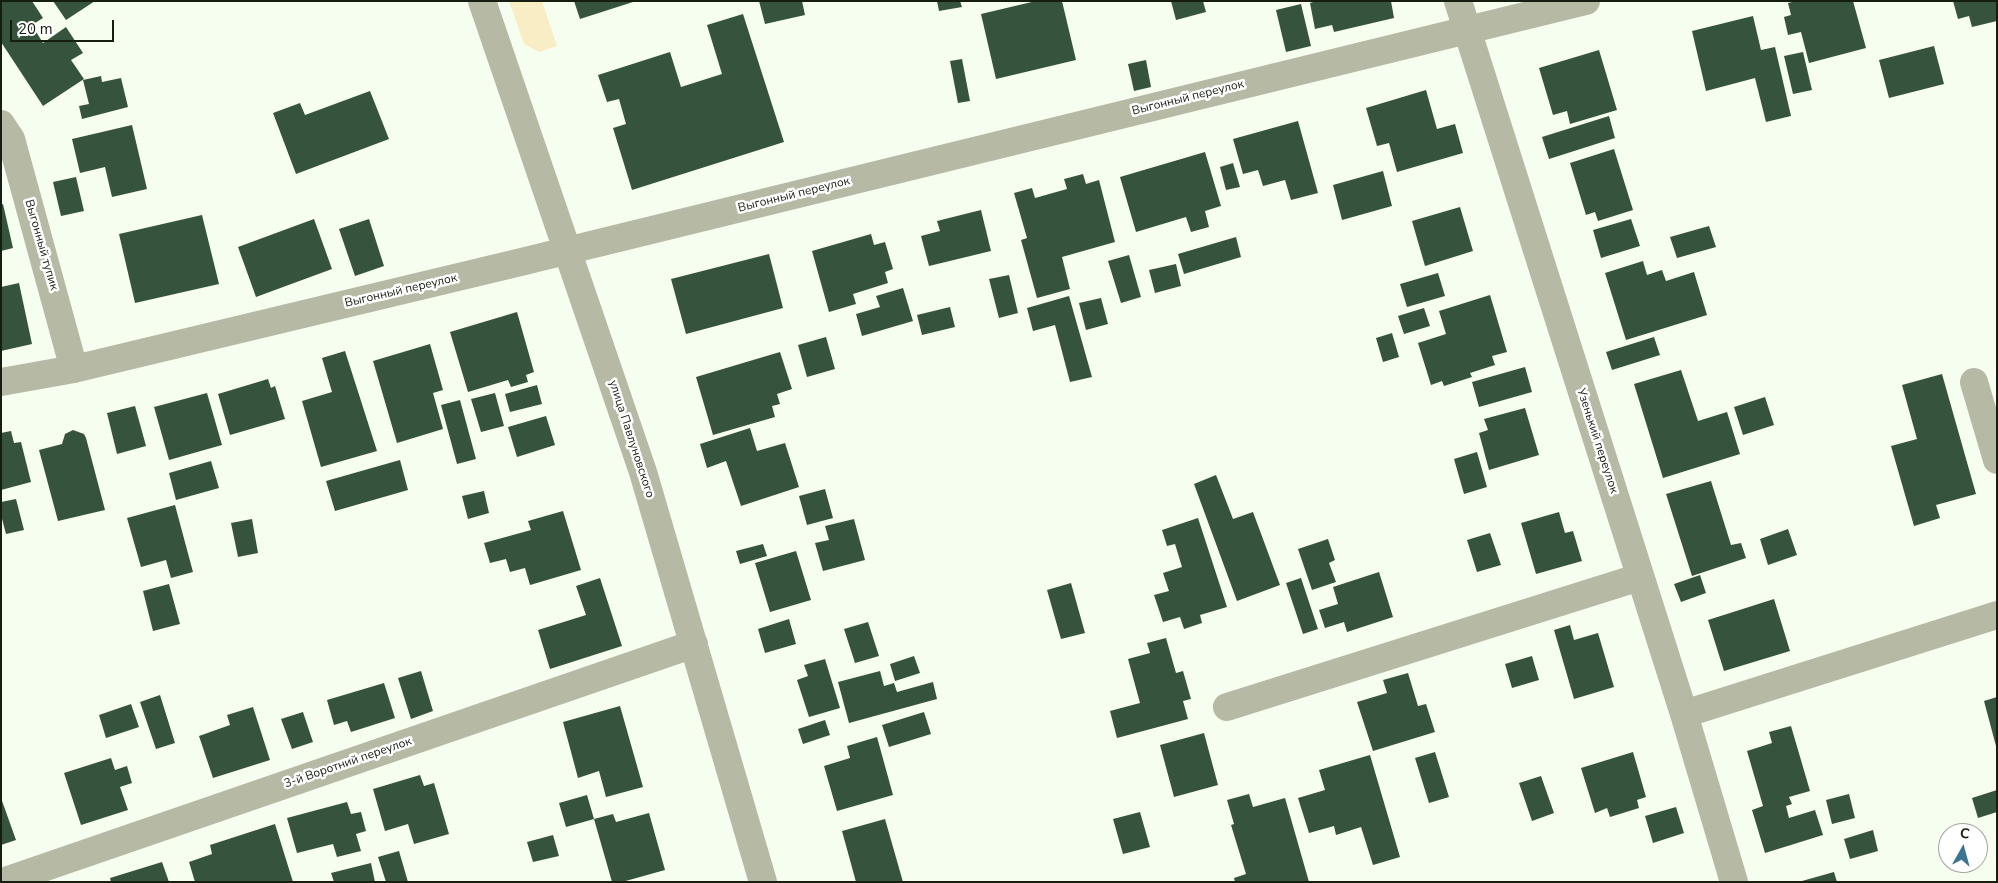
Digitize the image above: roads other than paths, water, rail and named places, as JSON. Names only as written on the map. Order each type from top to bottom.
[{"type":"street","name":"улица Павлуновского","points":[[482,1],[643,472],[763,882]]},
{"type":"street","name":"Узенький переулок","points":[[1458,1],[1684,714],[1734,882]]},
{"type":"street","name":"Выгонный переулок","points":[[1,382],[74,369],[1586,1]]},
{"type":"street","name":"Выгонный тупик","points":[[1,124],[11,139],[74,369]]},
{"type":"street","points":[[1974,382],[1997,460]]},
{"type":"street","points":[[1227,707],[1640,577]]},
{"type":"street","points":[[1684,714],[1997,615]]},
{"type":"street","name":"3-й Воротний переулок","points":[[2,882],[694,644]]}]
